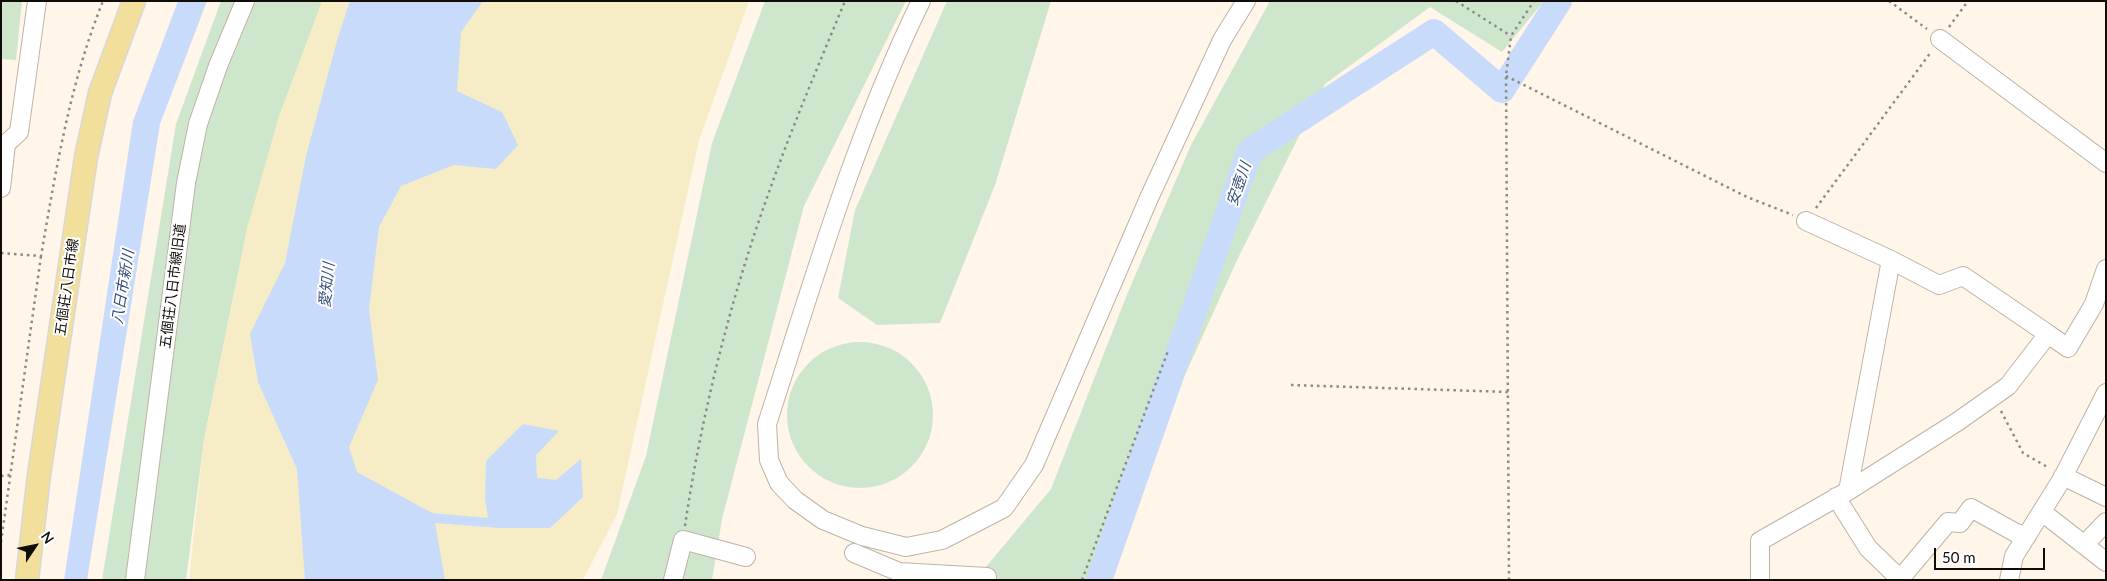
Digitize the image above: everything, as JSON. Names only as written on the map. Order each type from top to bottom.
[{"type":"main road","name":"五個荘八日市線","points":[[27,580],[39,475],[86,157],[100,92],[134,1]]},
{"type":"street","points":[[1,188],[6,144],[19,132],[37,1]]},
{"type":"street","name":"五個荘八日市線旧道","points":[[135,580],[186,183],[198,124],[218,66],[245,1]]},
{"type":"street","points":[[921,1],[901,42],[837,207],[766,424],[769,460],[779,483],[795,500],[823,520],[862,536],[906,547],[942,540],[1004,508],[1034,465],[1148,198],[1222,40],[1246,1]]},
{"type":"street","points":[[1940,39],[2106,163]]},
{"type":"street","points":[[1806,221],[1891,260],[1939,285],[1963,276],[2068,348],[2094,304],[2106,270]]},
{"type":"street","points":[[1891,260],[1842,494],[1868,548],[1900,580],[1948,522],[1960,523],[1971,508],[2016,533],[2027,536]]},
{"type":"street","points":[[1760,580],[1760,541],[1842,494],[1957,422],[2008,386],[2048,334]]},
{"type":"street","points":[[2009,580],[2014,556],[2063,476],[2106,393]]},
{"type":"street","points":[[2063,476],[2106,497]]},
{"type":"street","points":[[2042,512],[2106,562]]},
{"type":"street","points":[[2084,545],[2106,522]]},
{"type":"street","points":[[674,580],[683,540],[746,557]]},
{"type":"street","points":[[854,553],[899,572],[987,577]]},
{"type":"path","points":[[1,542],[41,256],[60,145],[79,72],[103,1]]},
{"type":"path","points":[[683,540],[696,452],[741,280],[769,192],[845,1]]},
{"type":"path","points":[[1456,1],[1512,36]]},
{"type":"path","points":[[1509,580],[1506,76],[1512,36],[1534,1]]},
{"type":"path","points":[[1889,1],[1940,39]]},
{"type":"path","points":[[1506,76],[1747,197],[1806,221],[1968,1]]},
{"type":"path","points":[[1,253],[41,256]]},
{"type":"path","points":[[1082,580],[1168,351]]},
{"type":"path","points":[[1291,385],[1508,392]]},
{"type":"path","points":[[1994,396],[2023,453],[2063,476]]},
{"type":"path","points":[[1,476],[10,475]]},
{"type":"green space","points":[[1,1],[22,1],[16,60],[1,59]]},
{"type":"green space","points":[[221,1],[329,1],[248,225],[204,440],[186,580],[102,580],[176,124]]},
{"type":"green space","points":[[765,1],[906,1],[804,206],[722,519],[712,580],[601,580],[646,456],[712,143]]},
{"type":"green space","points":[[947,1],[1051,1],[995,185],[940,323],[877,325],[838,298],[855,210]]},
{"type":"green space","points":[[1270,1],[1544,1],[1502,52],[1430,7],[1325,84],[1238,258],[1092,580],[975,580],[1051,489],[1126,297],[1191,145]]},
{"type":"green space","points":[[860,342],[888,348],[911,364],[927,387],[933,415],[927,443],[911,466],[888,482],[860,488],[832,482],[809,466],[793,443],[787,415],[793,387],[809,364],[832,348]]},
{"type":"sand","points":[[322,1],[749,1],[699,140],[617,514],[583,580],[189,580],[204,440],[248,225],[279,116]]},
{"type":"water","name":"八日市新川","points":[[178,1],[207,1],[160,124],[87,580],[64,580],[133,121]]},
{"type":"water","name":"愛知川","points":[[350,1],[483,1],[461,32],[457,91],[502,112],[518,145],[496,169],[454,165],[401,186],[379,227],[369,309],[378,380],[349,447],[357,472],[432,513],[488,518],[485,499],[486,461],[523,424],[559,431],[536,455],[537,478],[556,480],[581,459],[583,497],[550,528],[499,528],[435,523],[445,580],[305,580],[297,469],[258,382],[250,334],[285,263],[306,156],[338,37]]},
{"type":"waterway","name":"安壺川","points":[[1099,580],[1250,151],[1434,32],[1502,90],[1559,1]]}]
